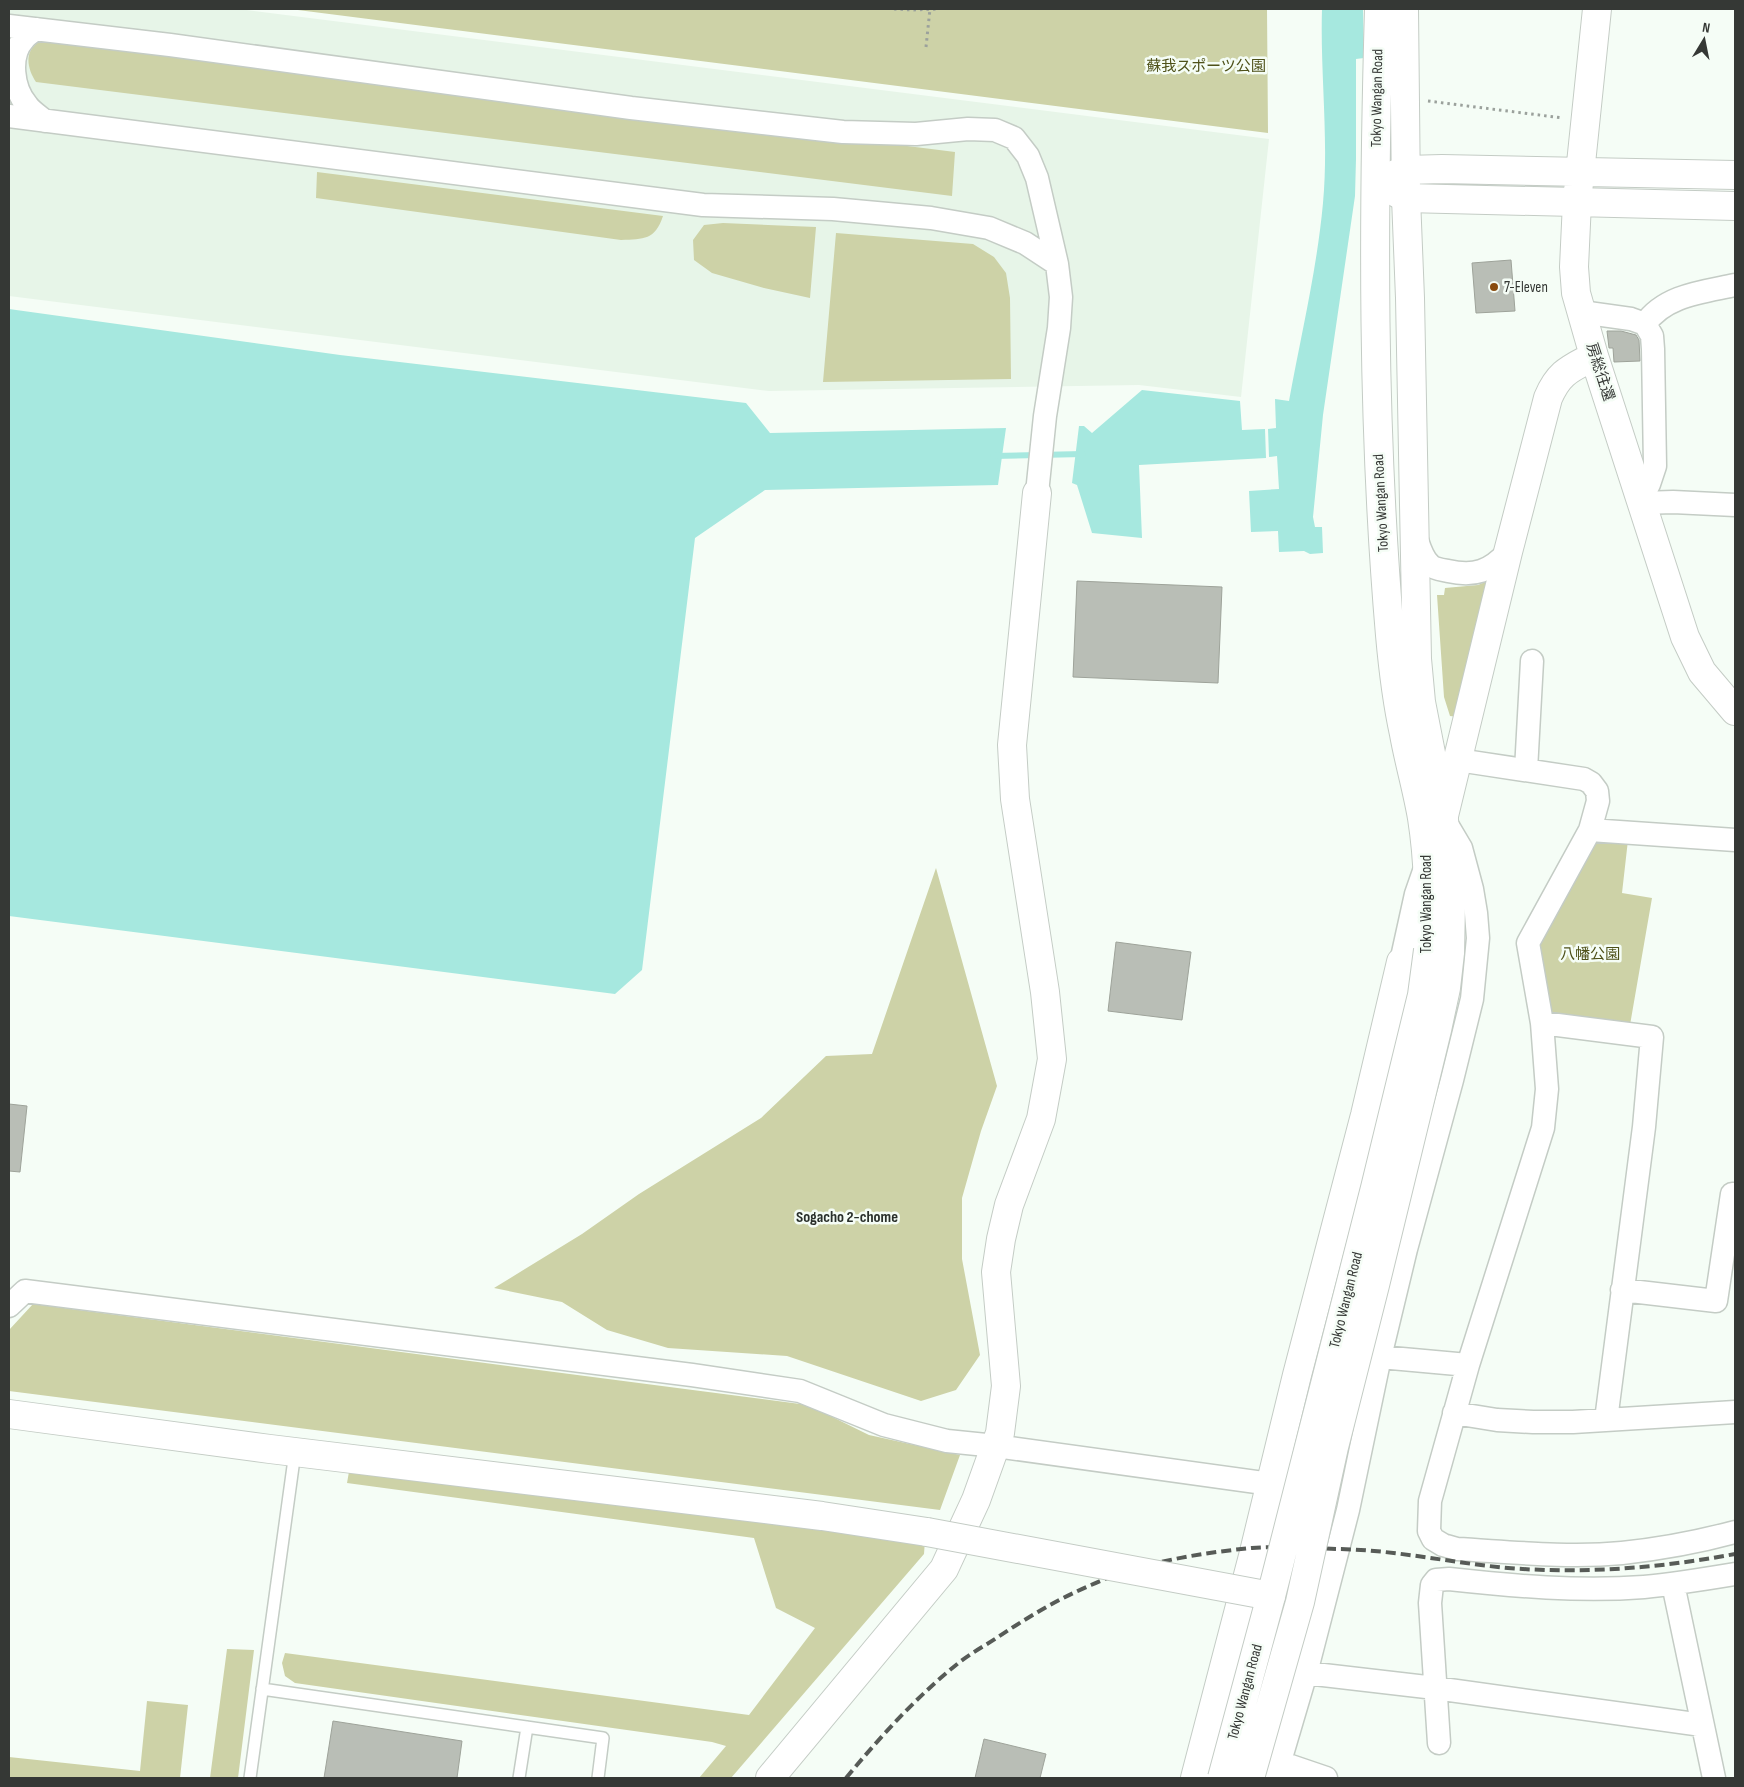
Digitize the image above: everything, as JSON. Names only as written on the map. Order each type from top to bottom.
[{"type":"main road","name":"Tokyo Wangan Road","points":[[1250,1778],[1300,1602],[1334,1447],[1446,988],[1439,952],[1418,794],[1403,732],[1395,685],[1382,546],[1378,412],[1376,182],[1379,9]]},
{"type":"main road","name":"Tokyo Wangan Road","points":[[1222,1778],[1271,1596],[1422,995],[1439,952],[1452,927],[1444,820],[1422,702],[1417,649],[1410,298],[1406,198],[1404,9]]},
{"type":"main road","name":"房総往還","points":[[1597,9],[1587,121],[1577,202],[1574,280],[1594,356],[1684,637],[1702,672],[1735,711]]},
{"type":"main road","points":[[1376,182],[1406,170],[1442,169],[1735,175]]},
{"type":"main road","points":[[1376,182],[1406,198],[1735,206]]},
{"type":"main road","points":[[1428,861],[1444,820],[1508,552],[1541,424],[1553,388],[1559,378],[1594,356]]},
{"type":"main road","points":[[770,1778],[847,1688],[944,1569],[976,1500],[1000,1434],[1006,1386],[996,1272],[1009,1205],[1041,1119],[1052,1059],[1045,992],[1015,799],[1012,745],[1037,493]]},
{"type":"main road","points":[[1195,1778],[1365,1115],[1401,962]]},
{"type":"main road","points":[[9,1414],[294,1452],[813,1515],[927,1532],[1300,1602]]},
{"type":"street","points":[[9,26],[170,45],[631,108],[843,132],[916,134],[968,129],[995,130],[1014,138],[1028,156],[1037,178],[1057,264],[1061,297],[1059,328],[1045,416],[1037,493]]},
{"type":"street","points":[[36,29],[23,40],[15,54],[14,72],[18,90],[27,105],[45,121]]},
{"type":"street","points":[[9,116],[703,205],[833,209],[931,218],[989,228],[1025,243],[1057,264]]},
{"type":"street","points":[[1645,324],[1652,313],[1676,299],[1735,285]]},
{"type":"street","points":[[1581,312],[1631,319],[1645,324],[1652,336],[1655,466],[1641,501],[1735,506]]},
{"type":"street","points":[[1414,531],[1421,552],[1430,565],[1441,570],[1457,573],[1479,573],[1491,568],[1508,552]]},
{"type":"street","points":[[1526,770],[1532,661]]},
{"type":"street","points":[[1458,760],[1584,779],[1591,783],[1597,791],[1598,800],[1590,830],[1528,943],[1542,1023],[1547,1089],[1543,1128],[1454,1413],[1430,1501],[1429,1531],[1433,1539],[1443,1545],[1457,1549],[1577,1554],[1621,1553],[1696,1542],[1735,1532]]},
{"type":"street","points":[[1326,1778],[1277,1770],[1306,1673],[1348,1510],[1380,1357],[1406,1249],[1452,1080],[1472,999],[1475,977],[1478,938],[1472,889],[1462,848],[1444,820]]},
{"type":"street","points":[[1590,830],[1735,840]]},
{"type":"street","points":[[1401,962],[1416,894],[1428,861]]},
{"type":"street","points":[[1542,1023],[1652,1037],[1644,1127],[1606,1420]]},
{"type":"street","points":[[1622,1290],[1716,1302],[1732,1194],[1735,1194]]},
{"type":"street","points":[[9,1306],[25,1292],[771,1386],[800,1391],[884,1425],[947,1442],[996,1446],[1270,1484]]},
{"type":"street","points":[[1380,1357],[1468,1365]]},
{"type":"street","points":[[1454,1413],[1497,1420],[1573,1422],[1735,1412]]},
{"type":"street","points":[[1440,1743],[1430,1603],[1432,1585],[1436,1580],[1449,1579],[1526,1586],[1606,1588],[1673,1584],[1735,1574]]},
{"type":"street","points":[[1673,1584],[1714,1778]]},
{"type":"street","points":[[1306,1673],[1435,1688],[1702,1725]]},
{"type":"lane","points":[[250,1778],[294,1452]]},
{"type":"lane","points":[[262,1689],[603,1738],[598,1778]]},
{"type":"lane","points":[[520,1778],[527,1727]]},
{"type":"path","points":[[894,9],[939,9]]},
{"type":"path","points":[[926,47],[930,9]]},
{"type":"path","points":[[1405,98],[1587,121]]},
{"type":"shaded area","points":[[9,9],[239,9],[1269,139],[1241,397],[1139,385],[769,391],[9,296]]},
{"type":"green space","name":"蘇我スポーツ公園","points":[[290,9],[1267,9],[1268,133]]},
{"type":"green space","points":[[48,38],[955,152],[952,196],[36,82],[28,62],[30,52],[37,43]]},
{"type":"green space","points":[[317,172],[663,216],[656,230],[648,237],[621,240],[316,198]]},
{"type":"green space","points":[[723,223],[816,227],[810,298],[764,288],[712,273],[694,260],[693,240],[704,225]]},
{"type":"green space","points":[[836,233],[973,244],[994,257],[1006,273],[1010,298],[1011,379],[823,382]]},
{"type":"green space","points":[[1490,580],[1458,717],[1450,716],[1444,697],[1437,595],[1444,595],[1445,588],[1478,585]]},
{"type":"green space","name":"八幡公園","points":[[1592,833],[1628,840],[1622,893],[1652,898],[1630,1025],[1549,1015],[1535,946]]},
{"type":"green space","points":[[936,868],[997,1086],[981,1131],[962,1198],[962,1259],[980,1355],[956,1390],[921,1401],[787,1356],[668,1348],[607,1330],[562,1302],[494,1288],[582,1234],[639,1194],[761,1118],[826,1056],[872,1054]]},
{"type":"green space","points":[[33,1304],[808,1405],[869,1435],[960,1455],[940,1510],[9,1391],[9,1330]]},
{"type":"green space","points":[[350,1466],[925,1540],[924,1554],[731,1778],[699,1778],[726,1746],[712,1742],[295,1683],[285,1676],[282,1663],[285,1653],[749,1715],[815,1628],[776,1608],[754,1538],[347,1483]]},
{"type":"green space","points":[[227,1649],[254,1650],[238,1778],[210,1778]]},
{"type":"green space","points":[[147,1701],[188,1705],[180,1778],[9,1778],[9,1757],[140,1771]]},
{"type":"water","points":[[1322,9],[1363,9],[1364,58],[1356,59],[1355,196],[1323,415],[1313,517],[1315,527],[1322,527],[1323,553],[1310,554],[1304,551],[1279,552],[1278,531],[1251,532],[1249,491],[1279,489],[1277,456],[1269,457],[1268,429],[1276,428],[1275,399],[1289,401],[1317,252],[1325,179]]},
{"type":"water","points":[[9,309],[340,355],[746,403],[770,433],[1006,428],[998,485],[765,490],[695,538],[642,970],[615,994],[9,916]]},
{"type":"water","points":[[1142,390],[1240,401],[1242,430],[1265,429],[1266,458],[1139,465],[1142,538],[1092,533],[1077,485],[1072,483],[1079,426],[1084,426],[1092,433]]},
{"type":"building","name":"7-Eleven","points":[[1511,260],[1515,311],[1476,313],[1472,263]]},
{"type":"building","points":[[1607,331],[1621,331],[1636,335],[1639,340],[1640,361],[1614,362],[1613,348],[1609,348]]},
{"type":"building","points":[[1077,581],[1222,587],[1218,683],[1073,677]]},
{"type":"building","points":[[1116,942],[1191,952],[1182,1020],[1108,1011]]},
{"type":"building","points":[[9,1104],[27,1106],[20,1172],[9,1171]]},
{"type":"building","points":[[333,1721],[462,1741],[457,1778],[324,1778]]},
{"type":"building","points":[[984,1739],[1046,1754],[1040,1778],[975,1778]]},
{"type":"waterway","points":[[993,456],[1083,454]]},
{"type":"railway","points":[[846,1778],[886,1731],[945,1674],[966,1658],[1032,1615],[1067,1596],[1110,1577],[1149,1565],[1211,1553],[1273,1547],[1360,1550],[1537,1570],[1622,1569],[1679,1563],[1735,1554]]},
{"type":"place","name":"7-Eleven","points":[[1494,287]]},
{"type":"district","name":"Sogacho 2-chome","points":[[847,1217]]}]
